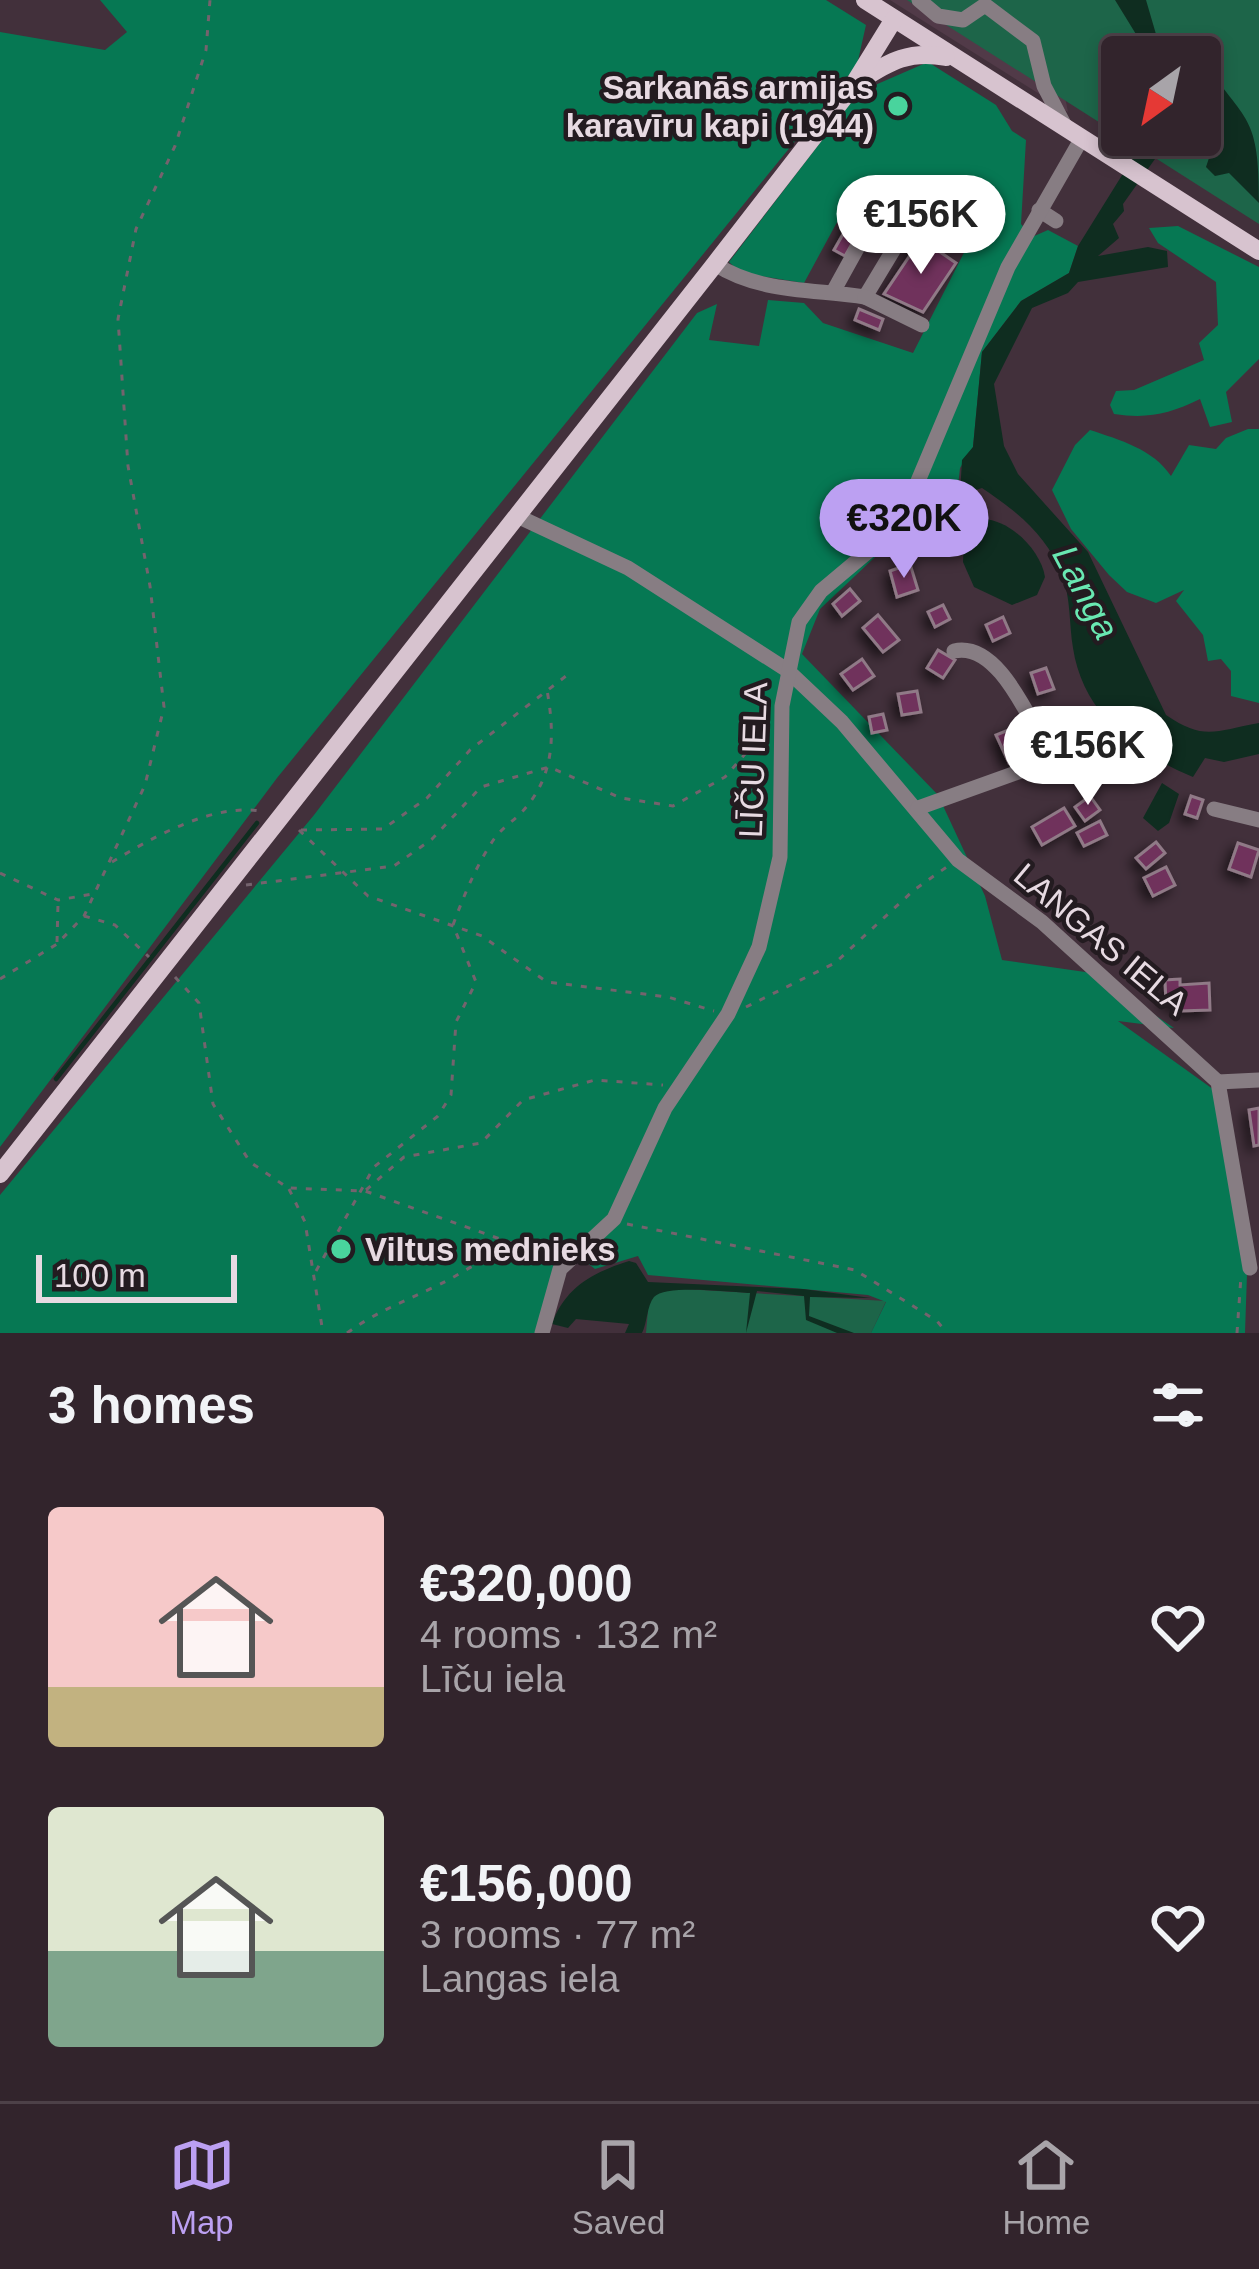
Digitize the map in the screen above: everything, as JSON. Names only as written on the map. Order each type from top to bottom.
[{"type":"main road","points":[[866,0],[1259,251]]},
{"type":"main road","points":[[0,1174],[715,264],[852,86],[894,19]]},
{"type":"main road","points":[[889,62],[911,31]]},
{"type":"main road","points":[[852,86],[889,62],[922,52],[956,58]]},
{"type":"street","points":[[919,0],[938,16],[963,20],[983,3],[1033,41],[1044,86],[1080,137]]},
{"type":"street","name":"LĪČU IELA","points":[[542,1333],[560,1269],[614,1220],[677,1087],[728,1014],[772,904],[780,857],[781,720],[799,622],[821,591],[884,539],[905,512],[1009,267],[1080,137]]},
{"type":"street","points":[[832,292],[881,206],[912,219],[865,297]]},
{"type":"street","points":[[1039,210],[1056,221]]},
{"type":"street","points":[[715,264],[736,278],[769,286],[865,297],[922,325]]},
{"type":"street","name":"LANGAS IELA","points":[[517,516],[609,557],[787,670],[919,808],[958,860],[1042,922],[1218,1082]]},
{"type":"street","points":[[754,647],[778,642],[799,622]]},
{"type":"street","points":[[919,808],[1035,766],[1047,748],[998,669],[975,651],[954,651]]},
{"type":"street","points":[[1214,809],[1259,820]]},
{"type":"street","points":[[1250,1268],[1218,1082],[1259,1080]]},
{"type":"path","points":[[0,979],[56,944],[84,916],[146,785],[164,706],[150,586],[128,466],[118,320],[136,229],[176,146],[206,50],[210,0]]},
{"type":"path","points":[[566,676],[470,750],[427,798],[383,829],[299,830],[368,896],[482,936],[547,982],[668,998],[728,1014],[790,989],[835,963],[914,890],[958,860]]},
{"type":"path","points":[[316,1271],[365,1191],[374,1167],[438,1116],[451,1094],[456,1022],[476,982],[453,925],[469,881],[496,835],[525,809],[549,767],[555,735],[547,690]]},
{"type":"path","points":[[226,884],[252,885],[394,866],[432,839],[482,788],[549,767],[621,797],[673,806],[725,777],[756,738],[781,720]]},
{"type":"path","points":[[109,864],[154,836],[227,812],[261,810],[276,819]]},
{"type":"path","points":[[0,873],[58,900],[95,894]]},
{"type":"path","points":[[56,944],[58,900]]},
{"type":"path","points":[[84,916],[115,925],[200,1004],[213,1104],[250,1162],[288,1188],[305,1222],[316,1271],[319,1333]]},
{"type":"path","points":[[365,1191],[404,1157],[481,1143],[523,1100],[595,1080],[677,1087]]},
{"type":"path","points":[[288,1188],[365,1191],[531,1250]]},
{"type":"path","points":[[614,1220],[855,1270],[947,1333]]},
{"type":"path","points":[[347,1333],[383,1306],[434,1288],[490,1254],[531,1250],[574,1254]]},
{"type":"path","points":[[1237,1333],[1239,1278],[1250,1268]]},
{"type":"shaded area","points":[[890,0],[1016,0],[1050,22],[1068,112]]},
{"type":"green space","points":[[100,0],[826,0],[866,25],[857,65],[277,778],[0,1147],[0,32],[105,50],[127,32]]},
{"type":"green space","points":[[907,0],[1259,0],[1259,224],[1152,156],[1221,156],[1221,36],[1101,36],[1101,123]]},
{"type":"green space","points":[[928,62],[996,105],[1012,131],[1026,140],[1021,224],[1032,237],[1048,230],[1078,246],[1069,273],[1021,301],[982,352],[973,447],[960,468],[954,523],[927,549],[908,526],[820,609],[802,654],[938,795],[985,896],[1002,960],[1092,973],[1174,1028],[1118,1021],[1217,1092],[1247,1274],[1245,1333],[871,1333],[886,1302],[868,1295],[648,1275],[638,1256],[595,1269],[561,1242],[544,1333],[0,1333],[0,1195],[314,815],[697,313],[717,304],[709,340],[759,346],[768,300],[804,303],[823,323],[913,353],[976,229],[861,178],[804,283],[741,273],[729,262],[859,92]]},
{"type":"green space","points":[[1178,226],[1259,267],[1259,359],[1226,392],[1232,422],[1210,427],[1200,399],[1168,412],[1137,416],[1114,414],[1110,405],[1116,391],[1134,390],[1204,360],[1199,343],[1218,325],[1216,282],[1158,243],[1149,228]]},
{"type":"green space","points":[[1259,429],[1259,703],[1231,696],[1231,671],[1221,659],[1208,661],[1203,635],[1176,601],[1184,590],[1156,603],[1127,592],[1071,529],[1052,490],[1075,445],[1090,430],[1145,452],[1171,476],[1189,445],[1216,449],[1226,438]]},
{"type":"green space","points":[[650,1287],[886,1301],[871,1333],[646,1333]]},
{"type":"water","points":[[1115,0],[1146,0],[1157,36],[1137,36]]},
{"type":"water","points":[[1221,85],[1253,136],[1259,203],[1229,173],[1215,176],[1206,167],[1210,156],[1221,156]]},
{"type":"water","name":"Langa","points":[[1134,156],[1157,156],[1113,224],[1119,238],[1098,256],[1148,247],[1167,251],[1168,267],[1078,282],[1068,293],[1032,308],[994,384],[1004,446],[1018,474],[1088,552],[1166,715],[1201,731],[1259,723],[1259,754],[1224,762],[1205,758],[1193,777],[1132,743],[1088,693],[1073,648],[1065,584],[1039,536],[982,488],[960,495],[962,460],[973,447],[982,352],[1021,301],[1069,273],[1078,246]]},
{"type":"water","points":[[983,519],[1004,525],[1031,547],[1045,577],[1037,595],[1012,605],[974,587],[963,562],[964,539]]},
{"type":"water","points":[[1162,783],[1179,794],[1169,823],[1158,831],[1143,818]]},
{"type":"water","points":[[629,1261],[636,1263],[648,1282],[803,1289],[871,1298],[810,1297],[809,1316],[854,1333],[837,1333],[806,1320],[804,1296],[757,1291],[746,1333],[750,1293],[714,1290],[654,1297],[642,1333],[625,1333],[629,1324],[576,1319],[568,1328],[552,1324],[565,1300],[582,1283]]},
{"type":"building","points":[[870,187],[881,193],[845,256],[834,250]]},
{"type":"building","points":[[921,239],[956,263],[923,312],[884,294]]},
{"type":"building","points":[[859,309],[883,319],[879,330],[855,320]]},
{"type":"building","points":[[910,564],[918,590],[897,597],[890,571]]},
{"type":"building","points":[[850,589],[860,601],[842,616],[833,604]]},
{"type":"building","points":[[943,605],[950,619],[935,627],[928,612]]},
{"type":"building","points":[[878,615],[899,640],[883,652],[863,628]]},
{"type":"building","points":[[1003,617],[1010,633],[993,641],[986,625]]},
{"type":"building","points":[[938,650],[955,660],[943,678],[927,668]]},
{"type":"building","points":[[862,659],[874,676],[853,690],[841,674]]},
{"type":"building","points":[[1046,668],[1054,689],[1038,694],[1031,673]]},
{"type":"building","points":[[917,691],[921,712],[902,715],[898,694]]},
{"type":"building","points":[[883,714],[887,730],[872,733],[869,717]]},
{"type":"building","points":[[1011,729],[1024,757],[1009,763],[996,735]]},
{"type":"building","points":[[1090,796],[1100,810],[1085,821],[1075,807]]},
{"type":"building","points":[[1191,796],[1203,800],[1197,818],[1185,814]]},
{"type":"building","points":[[1064,808],[1075,826],[1042,845],[1032,827]]},
{"type":"building","points":[[1100,821],[1107,835],[1084,846],[1077,833]]},
{"type":"building","points":[[1156,842],[1165,853],[1146,869],[1136,858]]},
{"type":"building","points":[[1238,843],[1259,850],[1251,877],[1229,869]]},
{"type":"building","points":[[1166,867],[1175,885],[1153,896],[1144,878]]},
{"type":"building","points":[[1180,979],[1180,985],[1209,983],[1210,1010],[1179,1011],[1179,1003],[1166,1004],[1165,980]]},
{"type":"building","points":[[1259,1108],[1259,1145],[1254,1146],[1249,1110]]},
{"type":"waterway","points":[[56,1079],[257,823]]},
{"type":"place","name":"Sarkanās armijas karavīru kapi (1944)","points":[[898,106]]},
{"type":"place","name":"Viltus mednieks","points":[[341,1249]]}]
